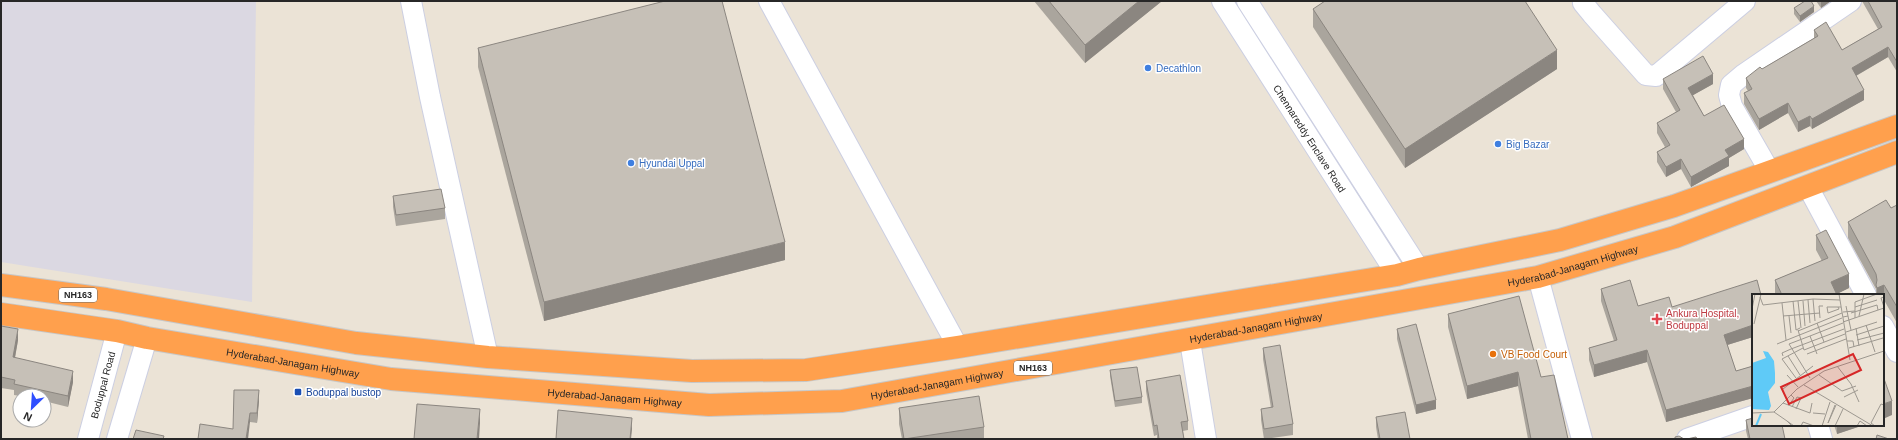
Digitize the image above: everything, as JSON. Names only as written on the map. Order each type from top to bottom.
[{"type":"highway","name":"NH163","points":[[1,286],[106,299],[356,343],[488,357],[692,371],[806,370],[958,347],[1397,275],[1419,269],[1560,240],[1674,206],[1897,126]]},
{"type":"highway","name":"Hyderabad-Janagam Highway","points":[[1,314],[117,331],[148,338],[391,379],[709,405],[842,401],[1190,341],[1538,277],[1675,237],[1765,204],[1897,152]]},
{"type":"highway","points":[[1761,175],[1765,204]]},
{"type":"highway","points":[[538,361],[538,391]]},
{"type":"street","points":[[411,1],[430,97],[488,357]]},
{"type":"street","points":[[770,1],[958,347]]},
{"type":"street","name":"Chennareddy Enclave Road","points":[[1222,1],[1397,275]]},
{"type":"street","points":[[1247,1],[1419,269]]},
{"type":"street","points":[[1584,1],[1583,3],[1592,14],[1646,75],[1656,76],[1745,1]]},
{"type":"street","points":[[1761,175],[1732,106],[1729,95],[1731,85],[1744,74],[1851,1]]},
{"type":"street","points":[[1808,187],[1865,294]]},
{"type":"street","points":[[1538,277],[1582,439]]},
{"type":"street","points":[[1884,328],[1897,352]]},
{"type":"street","name":"Boduppal Road","points":[[88,439],[117,331]]},
{"type":"street","points":[[117,439],[148,338]]},
{"type":"street","points":[[1190,341],[1206,439]]},
{"type":"street","points":[[1700,437],[1752,416]]},
{"type":"street","points":[[1818,426],[1822,439]]},
{"type":"shaded area","points":[[1,1],[256,1],[252,302],[1,262]]},
{"type":"building","name":"Hyundai Uppal","points":[[665,1],[722,1],[785,242],[544,302],[478,48]]},
{"type":"building","points":[[1049,1],[1139,1],[1085,45]]},
{"type":"building","points":[[1325,1],[1525,1],[1557,50],[1405,149],[1313,9]]},
{"type":"building","points":[[1805,1],[1811,1],[1814,6],[1800,16],[1794,8]]},
{"type":"building","points":[[1868,1],[1897,1],[1897,62],[1888,47],[1852,68],[1864,90],[1812,119],[1810,116],[1798,122],[1788,103],[1759,119],[1744,93],[1752,89],[1746,78],[1760,67],[1762,69],[1818,36],[1814,30],[1826,22],[1842,50],[1882,27]]},
{"type":"building","points":[[1703,56],[1713,74],[1688,88],[1704,116],[1724,105],[1744,139],[1725,150],[1729,156],[1691,177],[1681,159],[1666,167],[1657,152],[1670,145],[1657,123],[1680,110],[1663,79]]},
{"type":"building","points":[[441,189],[445,208],[396,215],[393,196]]},
{"type":"building","points":[[1886,200],[1891,208],[1897,205],[1897,307],[1884,285],[1877,288],[1876,274],[1848,222]]},
{"type":"building","points":[[1826,230],[1849,274],[1831,282],[1837,294],[1782,294],[1775,280],[1828,258],[1816,235]]},
{"type":"building","points":[[1630,280],[1638,306],[1669,297],[1672,307],[1757,280],[1761,294],[1752,294],[1752,325],[1724,335],[1736,371],[1752,366],[1752,386],[1666,410],[1647,350],[1594,365],[1589,348],[1617,340],[1601,289]]},
{"type":"building","points":[[1519,296],[1541,377],[1554,375],[1568,439],[1531,439],[1518,372],[1467,386],[1448,314]]},
{"type":"building","points":[[1416,324],[1436,400],[1416,405],[1397,329]]},
{"type":"building","points":[[1,326],[18,329],[13,357],[73,371],[68,396],[52,392],[52,388],[32,388],[14,384],[15,380],[1,377]]},
{"type":"building","points":[[1280,345],[1293,424],[1264,429],[1261,409],[1273,407],[1263,348]]},
{"type":"building","points":[[1137,367],[1142,397],[1115,401],[1110,370]]},
{"type":"building","points":[[1180,375],[1188,421],[1181,422],[1184,439],[1159,439],[1157,425],[1154,426],[1146,381]]},
{"type":"building","points":[[1884,379],[1892,401],[1884,404]]},
{"type":"building","points":[[234,390],[259,390],[257,413],[250,413],[246,439],[198,439],[200,424],[233,429]]},
{"type":"building","points":[[979,396],[984,427],[904,439],[899,408]]},
{"type":"building","points":[[417,404],[480,409],[477,439],[414,439]]},
{"type":"building","points":[[558,410],[632,418],[630,439],[556,439]]},
{"type":"building","points":[[1405,412],[1410,439],[1380,439],[1376,417]]},
{"type":"building","points":[[1752,418],[1752,426],[1782,426],[1785,439],[1750,439],[1746,420]]},
{"type":"building","points":[[136,430],[164,436],[163,439],[133,439]]},
{"type":"building","points":[[1877,435],[1889,439],[1876,439]]},
{"type":"building","points":[[1679,436],[1684,439],[1675,439],[1675,437]]},
{"type":"place","name":"Decathlon","points":[[1148,68]]},
{"type":"place","name":"Big Bazar","points":[[1498,144]]},
{"type":"place","name":"Hyundai Uppal","points":[[631,163]]},
{"type":"place","name":"Ankura Hospital, Boduppal","points":[[1657,319]]},
{"type":"place","name":"VB Food Court","points":[[1493,354]]},
{"type":"place","name":"Boduppal bustop","points":[[298,392]]}]
